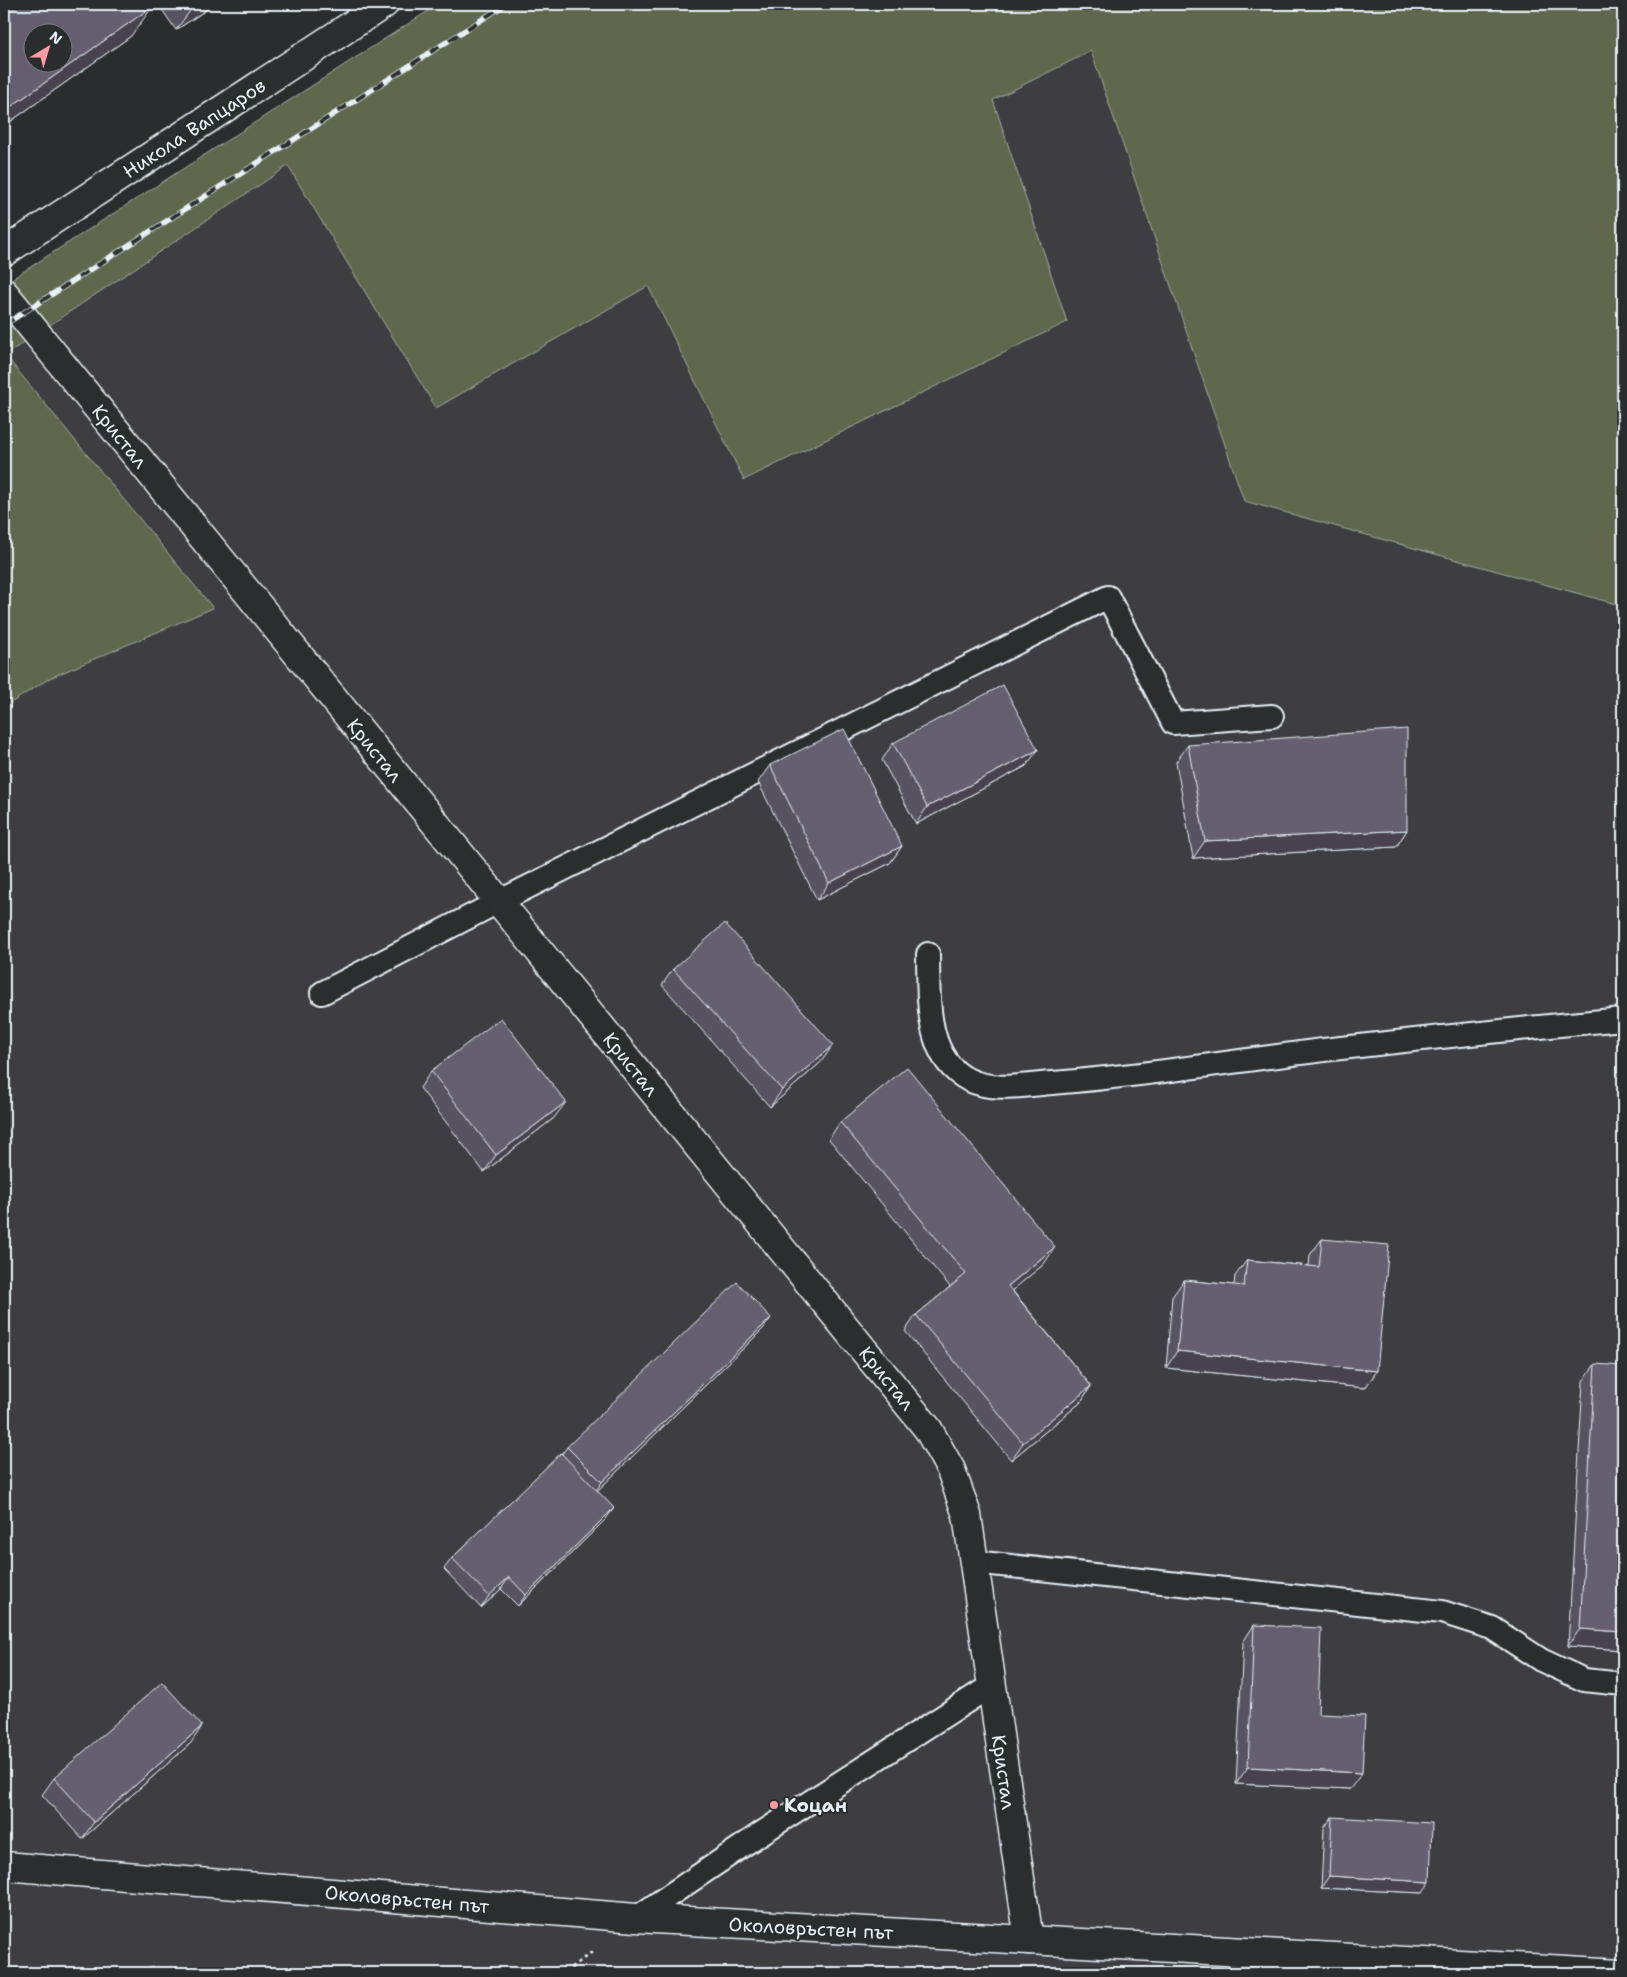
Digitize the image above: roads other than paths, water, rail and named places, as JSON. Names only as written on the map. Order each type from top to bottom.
[{"type":"street","name":"Никола Вапцаров","points":[[4,252],[384,4]]},
{"type":"street","name":"Кристал","points":[[4,292],[928,1429],[951,1470],[967,1515],[1029,1940]]},
{"type":"street","name":"Околовръстен път","points":[[4,1866],[636,1918],[1620,1973]]},
{"type":"lane","points":[[322,993],[498,902],[1108,596],[1173,722],[1272,716]]},
{"type":"lane","points":[[928,954],[929,1014],[936,1041],[949,1064],[969,1080],[997,1087],[1084,1080],[1333,1049],[1623,1019]]},
{"type":"lane","points":[[973,1562],[1442,1612],[1492,1628],[1541,1660],[1584,1680],[1623,1684]]},
{"type":"lane","points":[[636,1918],[760,1834],[992,1685]]},
{"type":"railway","points":[[4,325],[506,4]]},
{"type":"place","name":"Коцан","points":[[774,1805]]}]
